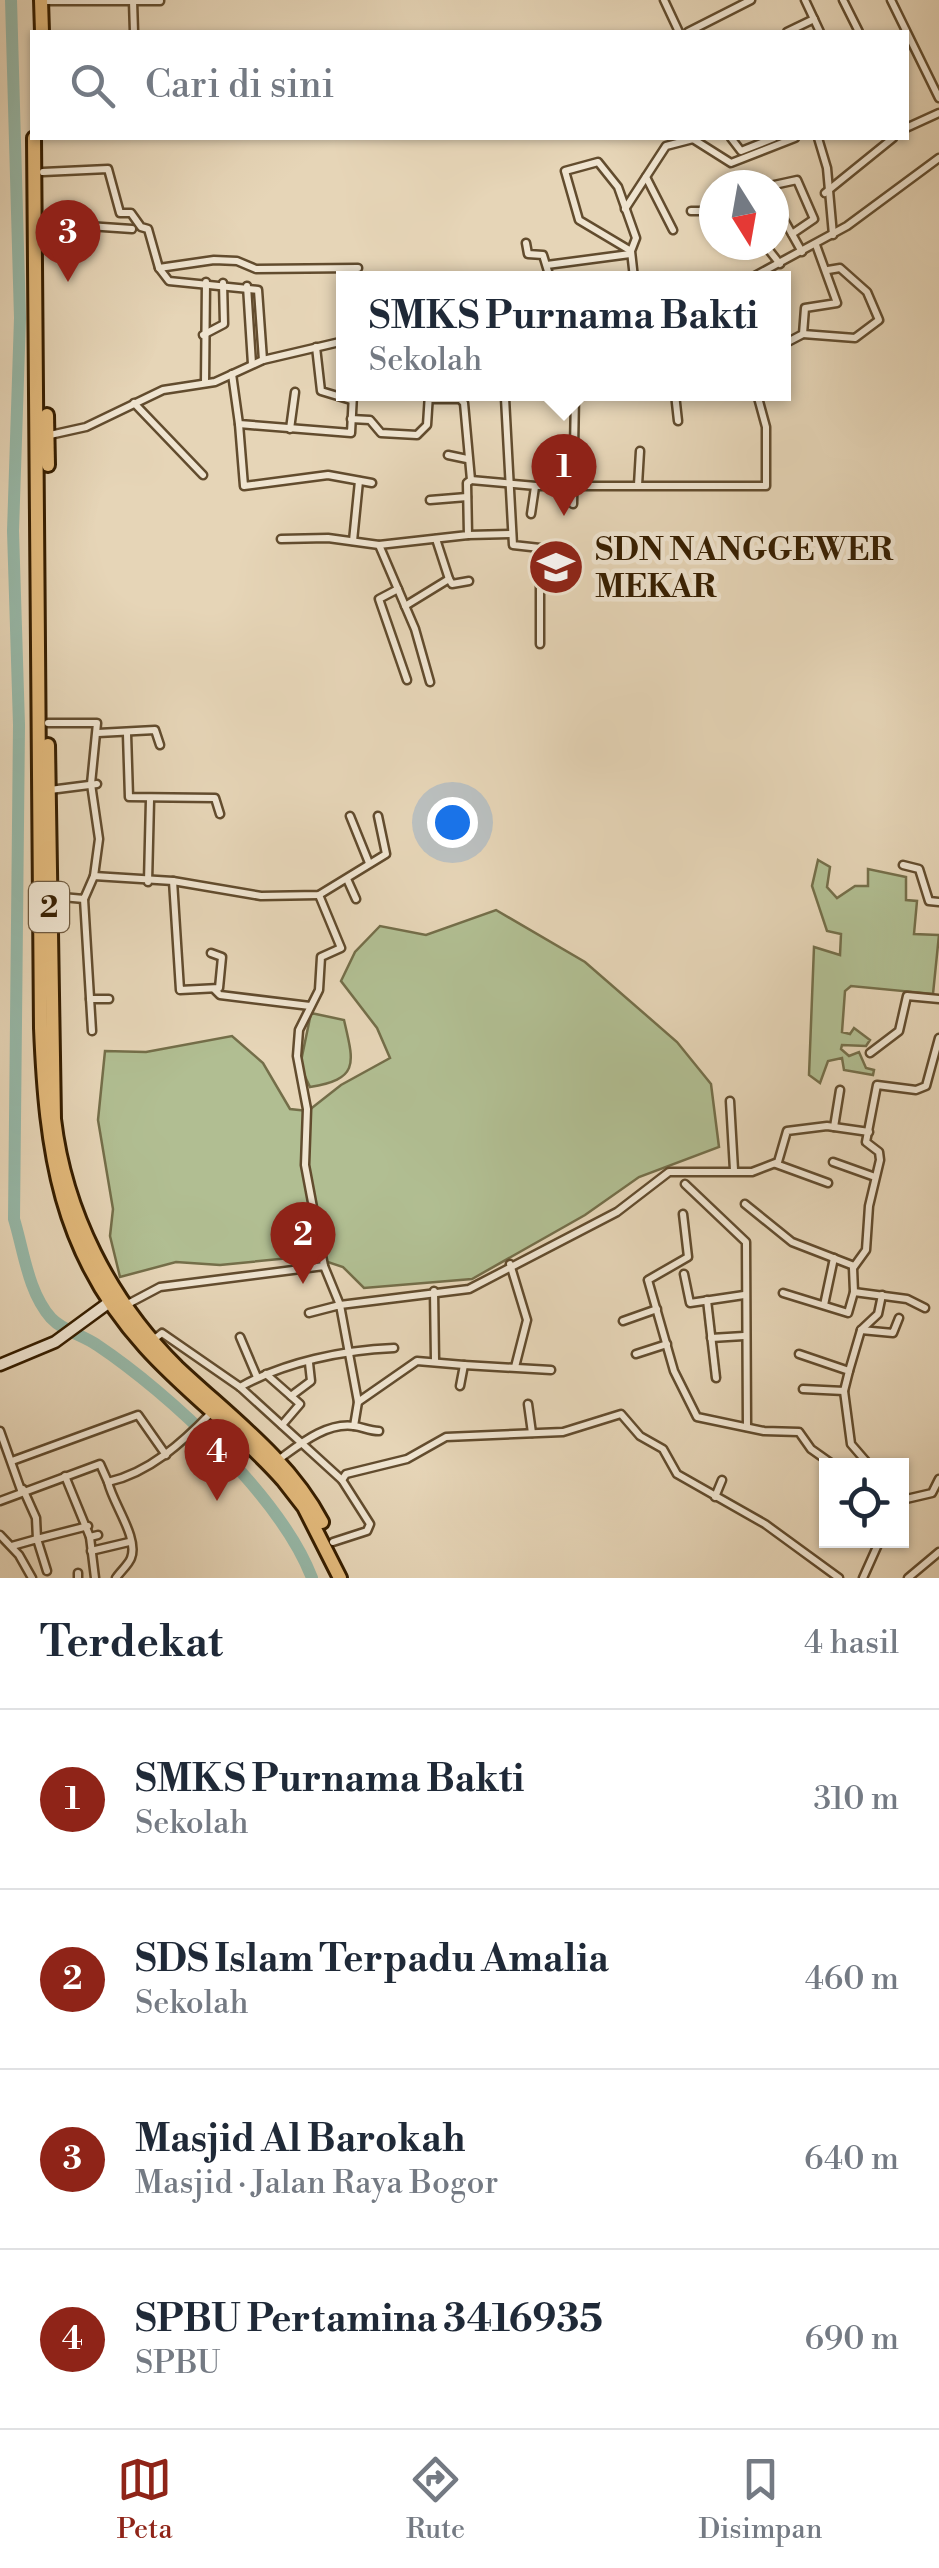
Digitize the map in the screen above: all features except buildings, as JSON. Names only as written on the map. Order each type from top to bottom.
[{"type":"highway","points":[[33,0],[33,30]]},
{"type":"highway","points":[[41,0],[42,30]]},
{"type":"highway","name":"2","points":[[34,140],[48,723],[46,904]]},
{"type":"highway","name":"2","points":[[43,140],[46,904],[54,1119],[60,1158],[90,1247],[146,1348],[283,1480],[326,1536],[340,1578]]},
{"type":"highway","name":"2","points":[[119,1303],[213,1412],[278,1460],[350,1578]]},
{"type":"street","points":[[41,0],[160,2]]},
{"type":"street","points":[[664,0],[678,30]]},
{"type":"street","points":[[692,30],[751,0]]},
{"type":"street","points":[[819,0],[806,3],[819,30]]},
{"type":"street","points":[[843,0],[858,30]]},
{"type":"street","points":[[891,0],[906,30]]},
{"type":"street","points":[[133,2],[134,30]]},
{"type":"street","points":[[791,30],[814,19]]},
{"type":"street","points":[[909,37],[939,98]]},
{"type":"street","points":[[909,127],[939,113]]},
{"type":"street","points":[[626,209],[664,147],[688,140]]},
{"type":"street","points":[[693,140],[731,163],[790,140]]},
{"type":"street","points":[[733,140],[741,151],[769,140]]},
{"type":"street","points":[[819,140],[827,168],[826,193],[833,235]]},
{"type":"street","points":[[826,193],[891,140]]},
{"type":"street","points":[[766,271],[833,235],[939,158]]},
{"type":"street","points":[[631,252],[580,221],[565,172],[595,162],[605,166],[636,238],[631,252],[633,271]]},
{"type":"street","points":[[44,172],[108,169],[120,213],[131,213],[140,227],[148,229],[159,268],[168,281],[223,283],[259,292],[262,360]]},
{"type":"street","points":[[645,176],[673,230]]},
{"type":"street","points":[[789,182],[797,180],[814,219],[792,234]]},
{"type":"street","points":[[691,210],[699,210]]},
{"type":"street","points":[[44,223],[132,229]]},
{"type":"street","points":[[64,225],[66,254],[74,256]]},
{"type":"street","points":[[789,229],[802,252]]},
{"type":"street","points":[[526,243],[527,254],[543,254],[548,271]]},
{"type":"street","points":[[803,334],[804,308],[837,303],[816,245]]},
{"type":"street","points":[[547,265],[631,252]]},
{"type":"street","points":[[159,268],[214,260],[258,270],[358,268]]},
{"type":"street","points":[[777,260],[780,264]]},
{"type":"street","points":[[791,340],[803,334],[855,338],[879,320],[867,292],[840,268],[828,270]]},
{"type":"street","points":[[205,383],[206,282]]},
{"type":"street","points":[[204,335],[224,324],[223,283]]},
{"type":"street","points":[[247,286],[252,364]]},
{"type":"street","points":[[43,437],[86,427],[162,390],[205,383],[262,360],[336,343]]},
{"type":"street","points":[[316,347],[321,391],[336,394]]},
{"type":"street","points":[[232,374],[242,485],[311,477],[359,478],[361,482],[372,483]]},
{"type":"street","points":[[290,429],[295,392]]},
{"type":"street","points":[[239,424],[351,433],[352,401]]},
{"type":"street","points":[[351,419],[369,419],[382,433],[416,435],[427,425],[430,401]]},
{"type":"street","points":[[462,401],[471,480],[468,535]]},
{"type":"street","points":[[506,401],[514,547],[540,548],[540,644]]},
{"type":"street","points":[[573,504],[575,401]]},
{"type":"street","points":[[676,401],[678,421]]},
{"type":"street","points":[[471,480],[536,486],[768,485],[766,428],[759,401]]},
{"type":"street","points":[[134,403],[202,475]]},
{"type":"street","points":[[638,484],[640,450]]},
{"type":"street","points":[[448,455],[467,459]]},
{"type":"street","points":[[310,490],[311,477]]},
{"type":"street","points":[[353,541],[359,478]]},
{"type":"street","points":[[531,514],[530,496],[536,486]]},
{"type":"street","points":[[430,500],[468,497]]},
{"type":"street","points":[[281,539],[353,541],[379,546],[512,534]]},
{"type":"street","points":[[436,539],[448,579],[452,584],[469,581]]},
{"type":"street","points":[[379,546],[405,606],[430,682]]},
{"type":"street","points":[[405,606],[448,579]]},
{"type":"street","points":[[398,589],[379,599],[408,680]]},
{"type":"street","points":[[48,723],[92,722],[98,734],[94,784],[99,828],[94,876],[84,898],[92,1031]]},
{"type":"street","points":[[98,734],[155,730],[160,745]]},
{"type":"street","points":[[127,734],[128,796],[150,800],[215,798],[220,814]]},
{"type":"street","points":[[49,790],[94,784]]},
{"type":"street","points":[[148,882],[150,800]]},
{"type":"street","points":[[350,816],[368,863]]},
{"type":"street","points":[[94,876],[172,881],[261,896],[296,892],[319,895],[388,850],[378,816]]},
{"type":"street","points":[[903,865],[919,868],[930,903],[939,902]]},
{"type":"street","points":[[347,879],[356,899]]},
{"type":"street","points":[[172,881],[180,990],[215,990],[222,984],[222,956],[210,953]]},
{"type":"street","points":[[319,895],[342,948],[322,957],[319,990],[299,1030],[297,1056],[307,1109],[305,1166],[324,1266],[340,1305],[349,1351],[358,1402],[354,1426]]},
{"type":"street","points":[[46,904],[84,898]]},
{"type":"street","points":[[215,990],[220,995],[310,1006]]},
{"type":"street","points":[[870,1052],[899,1030],[907,996],[939,999]]},
{"type":"street","points":[[90,998],[109,1000]]},
{"type":"street","points":[[783,1293],[848,1313],[854,1292],[854,1266],[866,1250],[880,1155],[866,1144],[877,1085],[916,1090],[926,1086],[939,1038]]},
{"type":"street","points":[[834,1128],[840,1090]]},
{"type":"street","points":[[730,1101],[734,1170]]},
{"type":"street","points":[[776,1164],[786,1132],[834,1128],[869,1132]]},
{"type":"street","points":[[833,1162],[875,1176]]},
{"type":"street","points":[[309,1313],[340,1305],[469,1289],[510,1264],[617,1212],[668,1172],[752,1172],[776,1164],[828,1183]]},
{"type":"street","points":[[685,1184],[745,1239],[744,1336],[750,1415],[747,1427]]},
{"type":"street","points":[[745,1204],[792,1242],[854,1266]]},
{"type":"street","points":[[683,1214],[689,1255],[649,1278],[667,1344],[696,1417],[799,1432],[811,1449],[824,1458]]},
{"type":"street","points":[[824,1304],[834,1258]]},
{"type":"street","points":[[510,1264],[527,1320],[515,1367]]},
{"type":"street","points":[[0,1365],[54,1342],[78,1324],[144,1292],[170,1285],[324,1266]]},
{"type":"street","points":[[684,1274],[690,1303],[744,1295]]},
{"type":"street","points":[[434,1291],[435,1360]]},
{"type":"street","points":[[854,1292],[882,1295],[926,1308]]},
{"type":"street","points":[[863,1458],[852,1444],[844,1391],[861,1330],[878,1314],[882,1295]]},
{"type":"street","points":[[708,1300],[718,1365],[716,1378]]},
{"type":"street","points":[[623,1320],[657,1309]]},
{"type":"street","points":[[861,1330],[894,1333],[899,1318]]},
{"type":"street","points":[[152,1341],[162,1332],[240,1387],[342,1480],[370,1524],[367,1530],[326,1536]]},
{"type":"street","points":[[711,1338],[744,1336]]},
{"type":"street","points":[[240,1337],[262,1376],[300,1405],[282,1425]]},
{"type":"street","points":[[636,1354],[667,1344]]},
{"type":"street","points":[[240,1387],[262,1376],[349,1351],[394,1348]]},
{"type":"street","points":[[799,1354],[849,1371]]},
{"type":"street","points":[[358,1402],[417,1361],[550,1370]]},
{"type":"street","points":[[292,1396],[311,1381],[309,1363]]},
{"type":"street","points":[[460,1386],[464,1364]]},
{"type":"street","points":[[803,1389],[844,1391]]},
{"type":"street","points":[[528,1404],[532,1433]]},
{"type":"street","points":[[108,1482],[166,1455],[213,1412]]},
{"type":"street","points":[[12,1461],[138,1415],[166,1455]]},
{"type":"street","points":[[342,1480],[346,1474],[408,1459],[446,1437],[563,1432],[606,1416],[625,1415],[640,1436],[664,1451],[677,1474],[765,1524],[839,1578]]},
{"type":"street","points":[[278,1460],[324,1432],[354,1426],[379,1431]]},
{"type":"street","points":[[0,1430],[36,1518],[37,1538],[47,1571]]},
{"type":"street","points":[[0,1501],[101,1464],[115,1508],[131,1534],[131,1558],[116,1578]]},
{"type":"street","points":[[65,1476],[94,1536],[91,1551],[96,1578]]},
{"type":"street","points":[[909,1498],[932,1493],[939,1479]]},
{"type":"street","points":[[715,1497],[722,1480]]},
{"type":"street","points":[[12,1546],[88,1526]]},
{"type":"street","points":[[0,1534],[32,1578]]},
{"type":"street","points":[[91,1551],[129,1542]]},
{"type":"street","points":[[863,1578],[876,1548]]},
{"type":"street","points":[[909,1577],[939,1552]]},
{"type":"street","points":[[909,1577],[918,1578]]},
{"type":"green space","points":[[818,860],[830,867],[827,887],[837,898],[855,886],[868,886],[868,869],[906,877],[906,900],[917,901],[914,934],[939,935],[933,994],[851,986],[845,991],[842,1032],[850,1034],[854,1028],[870,1040],[866,1046],[842,1045],[841,1049],[849,1056],[859,1052],[866,1068],[874,1070],[873,1075],[844,1070],[842,1058],[828,1061],[820,1083],[809,1075],[814,947],[840,955],[841,934],[827,931],[812,886]]},
{"type":"green space","points":[[496,910],[585,962],[677,1042],[711,1084],[719,1147],[639,1177],[585,1215],[472,1279],[364,1288],[343,1267],[310,1256],[220,1265],[176,1262],[120,1277],[110,1236],[113,1209],[98,1120],[105,1051],[146,1052],[232,1036],[263,1063],[290,1109],[308,1111],[341,1085],[390,1058],[377,1028],[341,981],[355,952],[380,926],[426,935]]},
{"type":"green space","points":[[311,1013],[344,1020],[351,1058],[350,1067],[338,1079],[310,1087],[300,1066]]},
{"type":"waterway","points":[[11,0],[20,318],[13,531],[19,725],[14,1219],[32,1284],[51,1318],[126,1365],[220,1449],[275,1514],[312,1578]]},
{"type":"place","name":"Masjid Al Barokah","points":[[68,282]]},
{"type":"place","name":"SMKS Purnama Bakti","points":[[564,516]]},
{"type":"place","name":"SDN NANGGEWER MEKAR","points":[[556,567]]},
{"type":"place","name":"SDS Islam Terpadu Amalia","points":[[303,1284]]},
{"type":"place","name":"SPBU Pertamina 3416935","points":[[217,1501]]}]
